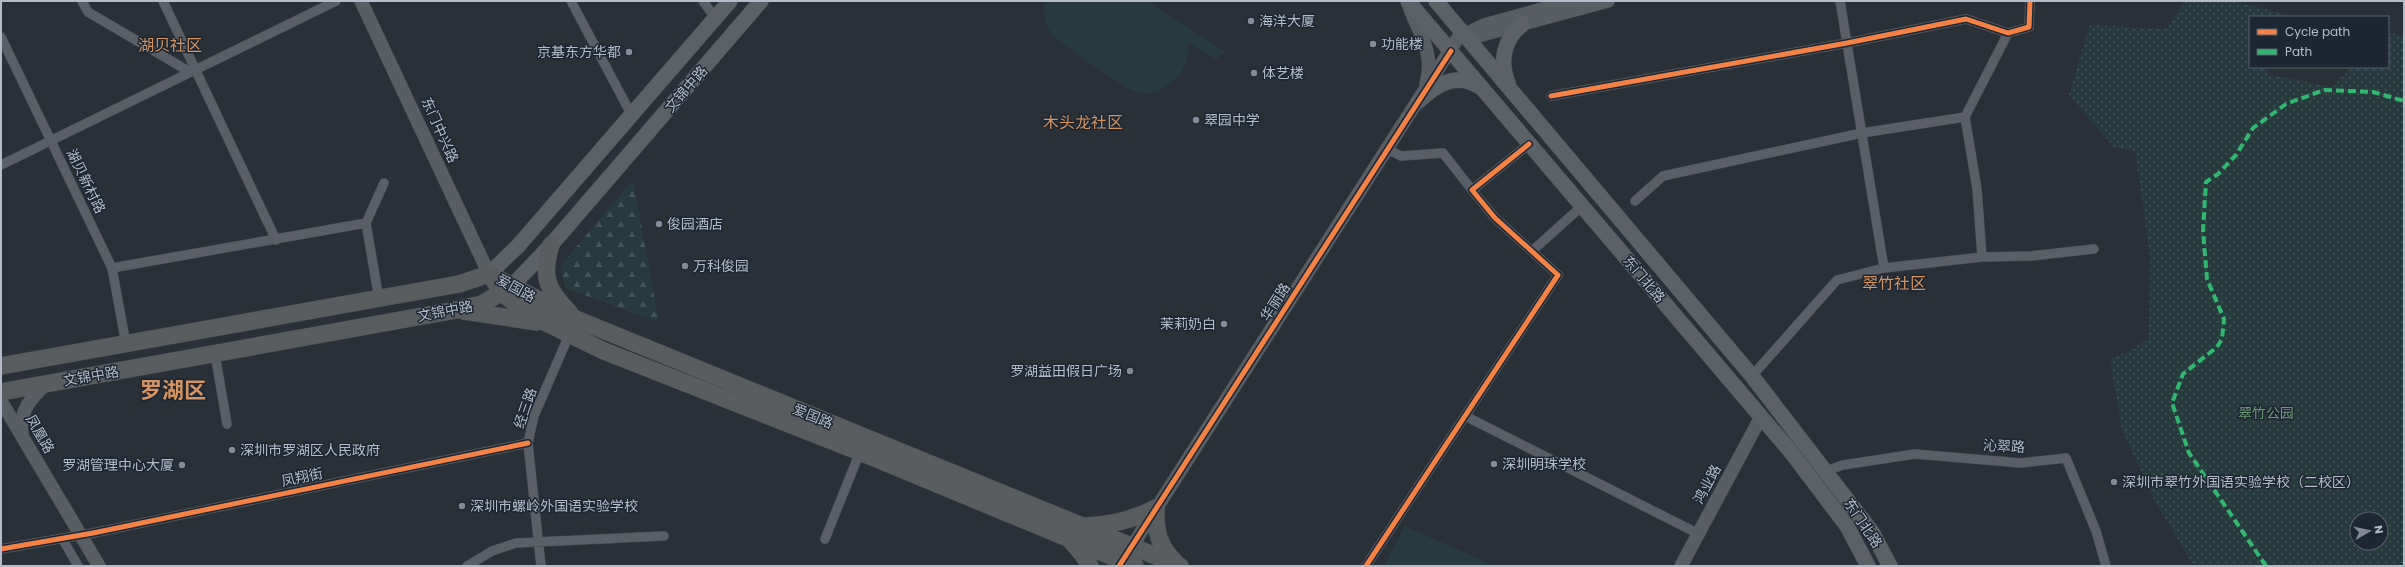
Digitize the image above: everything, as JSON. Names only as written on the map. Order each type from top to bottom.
[{"type":"highway","points":[[551,246],[546,263],[547,280],[551,292],[572,327]]},
{"type":"highway","name":"爱国路","points":[[489,274],[545,323],[572,327],[604,352],[860,452],[1068,538],[1126,564]]},
{"type":"highway","name":"文锦中路","points":[[1,366],[459,284],[489,274]]},
{"type":"highway","name":"爱国路","points":[[507,290],[572,327],[1132,546],[1179,566]]},
{"type":"highway","name":"文锦中路","points":[[1,392],[456,310],[482,304],[507,290]]},
{"type":"highway","points":[[456,310],[545,323]]},
{"type":"highway","points":[[1081,526],[1123,522],[1140,517],[1156,508],[1157,533],[1162,546],[1179,566]]},
{"type":"highway","points":[[1068,538],[1084,555],[1090,566]]},
{"type":"main road","name":"文锦中路","points":[[489,274],[518,246],[730,1]]},
{"type":"main road","name":"东门北路","points":[[1408,1],[1791,452],[1848,526],[1868,566]]},
{"type":"main road","name":"东门北路","points":[[1436,1],[1509,85],[1752,376],[1872,532],[1890,566]]},
{"type":"main road","name":"文锦中路","points":[[507,290],[551,246],[761,4]]},
{"type":"main road","points":[[1509,85],[1504,69],[1505,48],[1514,30],[1523,24]]},
{"type":"main road","points":[[1422,96],[1439,84],[1450,81],[1462,80],[1472,82],[1483,90]]},
{"type":"street","points":[[82,1],[88,12],[193,71]]},
{"type":"street","points":[[163,1],[193,71],[276,240]]},
{"type":"street","points":[[1,165],[336,1]]},
{"type":"street","name":"东门中兴路","points":[[361,1],[489,274]]},
{"type":"street","points":[[571,1],[631,114]]},
{"type":"street","points":[[703,1],[714,18]]},
{"type":"street","points":[[1408,1],[1412,15],[1426,41],[1430,56],[1428,76],[1422,96]]},
{"type":"street","points":[[1466,36],[1488,24],[1570,1]]},
{"type":"street","points":[[1466,36],[1523,24],[1608,1]]},
{"type":"street","points":[[1840,1],[1884,268]]},
{"type":"street","points":[[1551,96],[1847,43],[1966,19],[2008,33],[2029,27],[2030,1]]},
{"type":"street","points":[[1982,257],[1977,189],[1965,117],[2008,33]]},
{"type":"street","name":"华丽路","points":[[1126,564],[1132,546],[1458,38],[1466,36]]},
{"type":"street","name":"湖贝新村路","points":[[1,37],[112,268],[126,344]]},
{"type":"street","points":[[1635,201],[1663,176],[1862,133],[1965,117]]},
{"type":"street","points":[[1472,190],[1529,144]]},
{"type":"street","points":[[1366,566],[1558,275],[1495,218],[1442,153],[1401,156],[1387,150]]},
{"type":"street","points":[[379,299],[366,223],[384,183]]},
{"type":"street","points":[[1532,251],[1582,206]]},
{"type":"street","points":[[112,268],[366,223]]},
{"type":"street","points":[[1752,376],[1837,280],[1884,268],[1982,257],[2031,256],[2094,249]]},
{"type":"street","name":"经三路","points":[[541,566],[528,443],[534,416],[572,327]]},
{"type":"street","points":[[215,354],[227,424]]},
{"type":"street","points":[[23,438],[21,427],[24,413],[32,396],[46,384]]},
{"type":"street","name":"凤凰路","points":[[1,401],[99,566]]},
{"type":"street","points":[[1465,416],[1699,534]]},
{"type":"street","name":"鸿业路","points":[[1681,566],[1761,417]]},
{"type":"street","name":"凤翔街","points":[[1,549],[80,535],[528,443]]},
{"type":"street","points":[[825,540],[860,452]]},
{"type":"street","name":"沁翠路","points":[[1826,471],[1843,465],[1915,454],[2021,463],[2066,458],[2096,531],[2106,566]]},
{"type":"street","points":[[467,566],[492,551],[516,543],[664,536]]},
{"type":"street","points":[[62,538],[78,566]]},
{"type":"green space","points":[[1045,1],[1148,1],[1225,52],[1216,59],[1188,43],[1188,53],[1185,66],[1176,78],[1158,92],[1136,92],[1117,82],[1091,64],[1051,33],[1045,17]]},
{"type":"green space","name":"翠竹公园","points":[[2185,1],[2234,1],[2283,14],[2282,16],[2249,16],[2249,68],[2268,68],[2267,74],[2332,87],[2351,68],[2389,68],[2389,32],[2404,36],[2404,566],[2194,566],[2157,505],[2122,430],[2110,359],[2132,350],[2149,338],[2150,257],[2135,151],[2114,147],[2069,95],[2090,25],[2167,29]]},
{"type":"green space","points":[[633,180],[659,322],[565,288],[561,265]]},
{"type":"green space","points":[[1405,526],[1495,566],[1384,566]]},
{"type":"marked path","points":[[2266,566],[2189,453],[2172,403],[2183,374],[2217,347],[2222,339],[2224,319],[2207,279],[2203,231],[2206,182],[2218,174],[2236,155],[2253,128],[2286,104],[2324,90],[2373,92],[2404,101]]},
{"type":"cycle path","points":[[1551,96],[1847,43],[1966,19],[2008,33],[2029,27],[2030,1]]},
{"type":"cycle path","points":[[1119,566],[1451,51]]},
{"type":"cycle path","points":[[1366,566],[1558,275],[1495,218],[1472,190],[1529,144]]},
{"type":"cycle path","points":[[1,549],[93,533],[528,443]]},
{"type":"place","name":"海洋大厦","points":[[1251,21]]},
{"type":"place","name":"功能楼","points":[[1373,44]]},
{"type":"place","name":"京基东方华都","points":[[629,52]]},
{"type":"place","name":"体艺楼","points":[[1254,73]]},
{"type":"place","name":"翠园中学","points":[[1196,120]]},
{"type":"place","name":"俊园酒店","points":[[659,224]]},
{"type":"place","name":"万科俊园","points":[[685,266]]},
{"type":"place","name":"茉莉奶白","points":[[1224,324]]},
{"type":"place","name":"罗湖益田假日广场","points":[[1130,371]]},
{"type":"place","name":"深圳市罗湖区人民政府","points":[[232,450]]},
{"type":"place","name":"深圳明珠学校","points":[[1494,464]]},
{"type":"place","name":"罗湖管理中心大厦","points":[[182,465]]},
{"type":"place","name":"深圳市翠竹外国语实验学校（二校区）","points":[[2114,482]]},
{"type":"place","name":"深圳市螺岭外国语实验学校","points":[[462,506]]},
{"type":"district","name":"湖贝社区","points":[[170,45]]},
{"type":"district","name":"木头龙社区","points":[[1083,122]]},
{"type":"district","name":"翠竹社区","points":[[1894,283]]},
{"type":"district","name":"罗湖区","points":[[173,390]]}]
